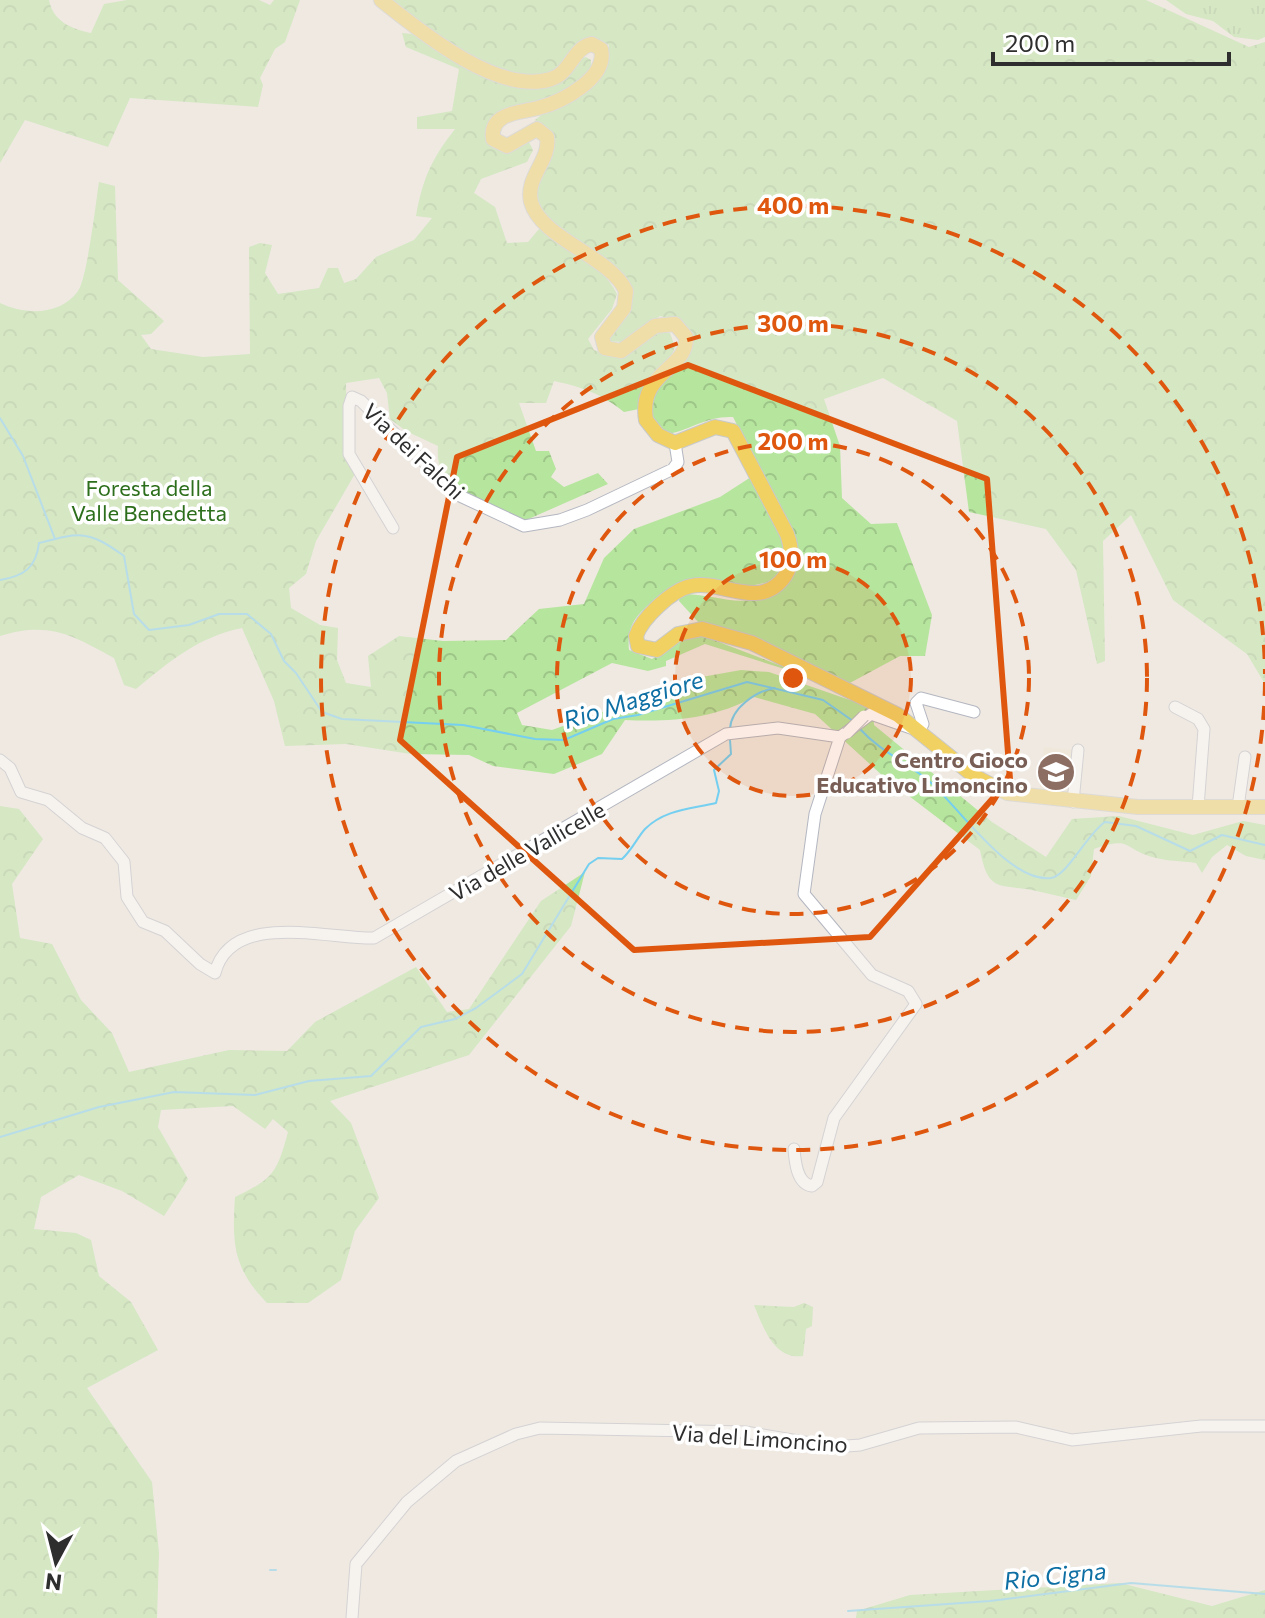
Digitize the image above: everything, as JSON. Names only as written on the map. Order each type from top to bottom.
[{"type":"main road","points":[[381,0],[429,37],[498,78],[515,83],[553,79],[570,65],[583,46],[592,44],[601,49],[601,64],[586,83],[545,106],[503,117],[494,128],[493,139],[507,146],[537,129],[547,137],[547,152],[530,188],[533,208],[554,229],[615,277],[626,291],[624,308],[604,331],[605,348],[621,351],[662,323],[675,324],[687,342],[683,353],[650,386],[646,420],[658,435],[675,443],[715,427],[733,431],[787,534],[791,560],[780,582],[764,591],[745,594],[695,585],[680,591],[644,622],[636,636],[638,646],[657,650],[689,630],[718,631],[752,643],[888,709],[988,785],[1018,796],[1073,802],[1265,807]]},
{"type":"street","name":"Via dei Falchi","points":[[393,528],[349,454],[349,406],[352,397],[361,401],[458,495],[524,526],[560,520],[587,510],[673,469],[678,462],[675,443]]},
{"type":"street","points":[[794,1149],[796,1166],[804,1182],[812,1186],[817,1182],[834,1118],[916,1004],[915,997],[908,991],[872,975],[804,894],[814,842],[815,814],[844,735],[864,716],[877,713],[904,728],[917,730],[923,724],[916,703],[921,698],[950,709],[974,712]]},
{"type":"street","points":[[1175,707],[1198,719],[1204,729],[1198,807]]},
{"type":"street","name":"Via delle Vallicelle","points":[[0,760],[10,768],[21,792],[48,800],[82,828],[105,838],[124,862],[127,897],[143,922],[165,931],[200,964],[215,973],[218,961],[236,943],[276,930],[331,937],[374,938],[726,734],[778,728],[844,735]]},
{"type":"street","points":[[1073,802],[1078,750]]},
{"type":"street","points":[[1238,807],[1245,757]]},
{"type":"street","name":"Via del Limoncino","points":[[352,1618],[356,1564],[407,1502],[456,1461],[516,1434],[540,1428],[745,1432],[834,1447],[860,1445],[919,1428],[1016,1427],[1072,1440],[1201,1426],[1265,1426]]},
{"type":"highlighted area","points":[[688,365],[987,479],[1010,779],[870,937],[634,950],[400,740],[457,457]]},
{"type":"shaded area","name":"Centro Gioco Educativo Limoncino","points":[[1044,747],[1073,750],[1068,796],[1039,793]]},
{"type":"green space","points":[[0,0],[49,0],[54,13],[64,23],[91,33],[104,4],[127,0],[259,0],[270,5],[274,0],[300,0],[285,42],[275,49],[260,78],[263,85],[258,107],[130,98],[108,147],[25,120],[0,163]]},
{"type":"green space","points":[[388,0],[1146,0],[1249,47],[1265,42],[1265,684],[1247,654],[1173,600],[1131,515],[1103,541],[1105,661],[1097,664],[1076,570],[1046,529],[969,512],[957,421],[883,378],[824,399],[840,446],[842,498],[871,524],[897,523],[932,615],[925,656],[900,656],[848,684],[699,623],[679,601],[681,594],[746,601],[758,599],[770,594],[794,572],[798,546],[733,417],[715,419],[668,434],[654,425],[647,401],[683,357],[678,321],[660,316],[622,342],[608,341],[628,286],[610,262],[569,236],[541,213],[535,193],[548,137],[535,120],[606,64],[609,45],[594,37],[553,72],[530,78],[507,77],[457,52]]},
{"type":"green space","points":[[1166,0],[1265,0],[1265,37],[1258,40],[1234,37],[1213,21],[1186,14]]},
{"type":"green space","name":"Foresta della Valle Benedetta","points":[[402,33],[412,34],[491,80],[527,88],[546,88],[578,60],[586,57],[591,60],[591,69],[558,95],[535,105],[501,111],[495,116],[486,136],[492,147],[508,153],[529,142],[533,150],[527,162],[481,179],[474,193],[495,207],[507,243],[528,242],[539,229],[583,257],[610,283],[617,294],[612,309],[588,339],[594,350],[614,357],[637,346],[653,332],[670,333],[675,347],[670,359],[645,382],[639,409],[624,412],[591,392],[554,381],[546,403],[519,403],[536,451],[549,451],[556,469],[551,477],[564,487],[598,473],[608,484],[515,525],[474,504],[451,487],[443,476],[438,446],[406,431],[390,419],[387,393],[379,378],[346,383],[347,450],[356,472],[316,541],[306,574],[289,588],[291,608],[320,625],[338,628],[337,660],[346,683],[371,687],[368,656],[399,636],[443,641],[506,640],[539,609],[584,604],[604,558],[634,529],[720,497],[751,477],[781,536],[783,564],[776,576],[764,583],[748,586],[696,583],[672,587],[637,617],[630,631],[629,650],[652,659],[687,637],[706,637],[816,679],[705,644],[666,661],[666,666],[648,671],[612,663],[517,713],[522,725],[552,730],[696,678],[741,670],[769,672],[873,708],[874,725],[992,822],[1046,857],[1072,819],[1119,816],[1193,835],[1243,821],[1265,825],[1265,860],[1246,856],[1227,845],[1212,857],[1202,873],[1196,863],[1142,854],[1121,843],[1106,845],[1094,849],[1091,876],[1076,900],[996,884],[987,873],[980,850],[884,777],[815,714],[754,697],[692,718],[625,720],[602,754],[554,774],[493,766],[469,755],[411,754],[346,744],[285,746],[274,701],[242,628],[198,644],[136,689],[124,685],[114,658],[72,637],[47,630],[0,636],[0,303],[20,310],[42,311],[62,305],[78,291],[88,257],[99,182],[115,186],[118,280],[164,321],[151,334],[141,335],[151,349],[203,357],[250,354],[249,247],[260,243],[272,245],[265,273],[278,294],[319,288],[328,268],[338,268],[344,283],[356,279],[376,257],[414,240],[432,218],[416,216],[422,191],[434,160],[455,129],[417,129],[417,117],[452,111],[459,69],[406,47]]},
{"type":"green space","points":[[0,806],[19,809],[43,839],[12,884],[20,938],[52,944],[81,1000],[112,1033],[129,1072],[229,1050],[287,1051],[315,1022],[416,967],[447,1012],[469,1009],[541,901],[585,872],[571,926],[469,1055],[330,1101],[351,1123],[379,1198],[355,1231],[341,1280],[308,1303],[267,1303],[247,1278],[237,1254],[235,1197],[258,1185],[272,1173],[288,1132],[273,1119],[265,1129],[233,1106],[161,1110],[158,1127],[188,1179],[164,1216],[122,1191],[79,1175],[41,1197],[34,1229],[76,1233],[91,1240],[99,1276],[131,1302],[158,1350],[87,1388],[152,1482],[159,1553],[157,1618],[0,1618]]},
{"type":"green space","points":[[804,1303],[813,1307],[812,1326],[806,1329],[803,1356],[793,1356],[784,1353],[771,1340],[754,1305],[794,1307]]},
{"type":"green space","points":[[1120,1583],[1212,1606],[1265,1590],[1265,1618],[856,1618],[857,1611],[910,1595]]},
{"type":"waterway","points":[[0,418],[23,456],[55,539]]},
{"type":"waterway","name":"Rio Maggiore","points":[[0,580],[16,576],[32,565],[39,543],[75,535],[101,541],[124,556],[134,614],[149,630],[189,625],[219,614],[247,614],[271,634],[284,661],[296,673],[322,712],[342,719],[463,725],[535,739],[564,740],[613,719],[638,715],[747,682],[823,700],[853,721]]},
{"type":"waterway","points":[[730,729],[735,714],[746,702],[775,688]]},
{"type":"waterway","name":"Rio Maggiore","points":[[860,729],[929,781],[1002,856],[1035,876],[1057,876],[1105,822],[1136,826],[1190,851],[1222,835],[1265,845]]},
{"type":"waterway","points":[[0,1137],[99,1107],[174,1092],[255,1095],[309,1081],[371,1076],[421,1027],[455,1019],[476,1008],[522,974],[589,864],[598,858],[622,859],[645,829],[661,817],[716,803],[719,791],[714,770],[731,754],[730,740]]},
{"type":"waterway","name":"Rio Cigna","points":[[270,1570],[276,1570]]},
{"type":"waterway","name":"Rio Cigna","points":[[848,1611],[990,1601],[1131,1583],[1265,1594]]},
{"type":"place","name":"Centro Gioco Educativo Limoncino","points":[[1056,772]]}]
